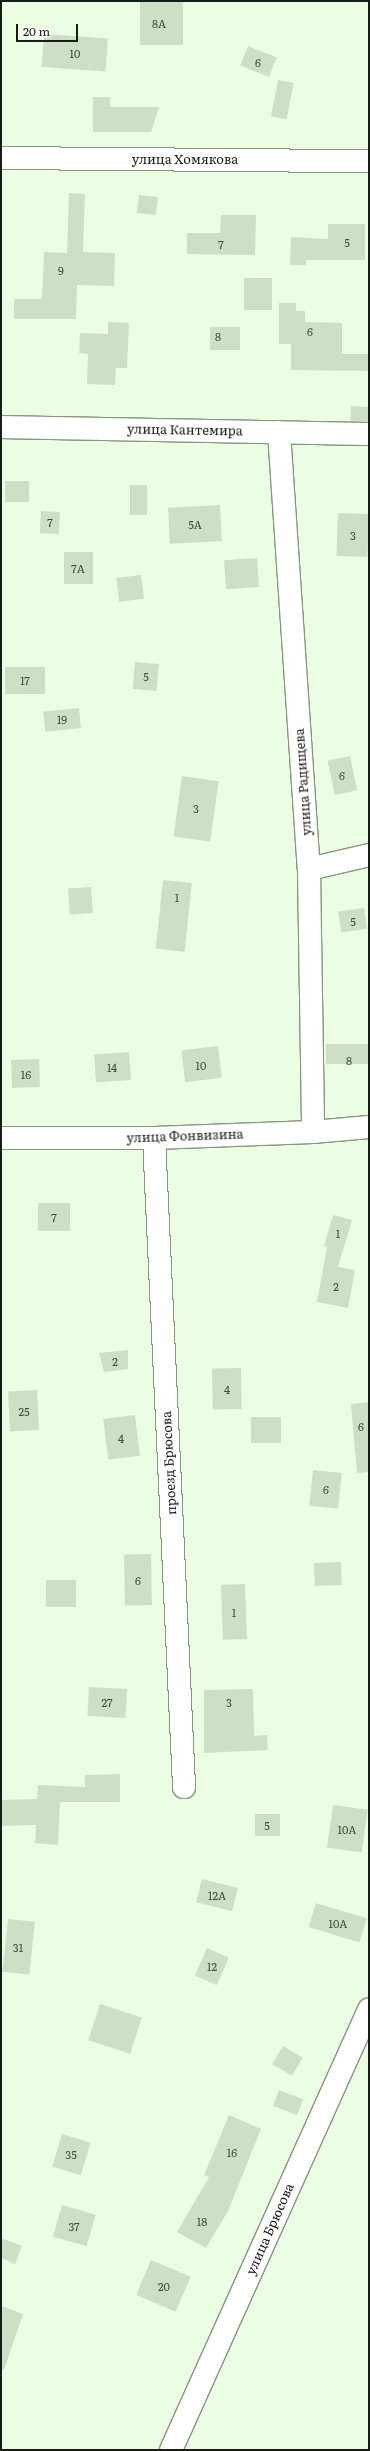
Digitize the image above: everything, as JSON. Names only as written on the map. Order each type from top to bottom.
[{"type":"street","name":"улица Хомякова","points":[[1,158],[369,161]]},
{"type":"street","name":"улица Кантемира","points":[[1,427],[369,434]]},
{"type":"street","name":"улица Радищева","points":[[279,432],[309,869],[313,1132]]},
{"type":"street","points":[[309,869],[369,855]]},
{"type":"street","name":"улица Фонвизина","points":[[1,1138],[154,1138],[313,1132],[369,1126]]},
{"type":"street","name":"проезд Брюсова","points":[[154,1138],[184,1787]]},
{"type":"street","name":"улица Брюсова","points":[[171,2450],[369,2009]]},
{"type":"building","points":[[140,1],[183,1],[183,45],[140,45]]},
{"type":"building","points":[[44,34],[108,38],[106,71],[42,67]]},
{"type":"building","points":[[248,46],[277,58],[269,77],[240,65]]},
{"type":"building","points":[[278,80],[294,83],[287,119],[271,116]]},
{"type":"building","points":[[93,97],[110,97],[110,107],[159,107],[151,132],[93,132]]},
{"type":"building","points":[[69,193],[85,194],[83,252],[115,253],[114,286],[77,285],[76,319],[14,319],[14,299],[42,299],[44,252],[67,253]]},
{"type":"building","points":[[139,195],[158,197],[156,215],[137,213]]},
{"type":"building","points":[[221,215],[256,215],[255,255],[187,254],[187,233],[220,233]]},
{"type":"building","points":[[328,224],[365,224],[365,260],[306,260],[306,265],[290,265],[291,237],[328,239]]},
{"type":"building","points":[[244,278],[272,278],[272,310],[244,310]]},
{"type":"building","points":[[279,303],[296,303],[296,311],[305,311],[305,322],[342,323],[342,354],[369,354],[369,371],[291,370],[291,344],[279,344]]},
{"type":"building","points":[[108,322],[129,323],[127,368],[116,368],[115,385],[87,384],[88,354],[79,353],[80,333],[108,334]]},
{"type":"building","points":[[210,327],[240,327],[240,350],[210,350]]},
{"type":"building","points":[[351,406],[369,407],[368,422],[350,421]]},
{"type":"building","points":[[5,481],[29,481],[29,502],[5,502]]},
{"type":"building","points":[[130,485],[147,485],[147,515],[130,515]]},
{"type":"building","points":[[220,505],[222,541],[170,544],[168,508]]},
{"type":"building","points":[[41,511],[60,512],[59,534],[40,533]]},
{"type":"building","points":[[338,513],[369,514],[367,557],[336,556]]},
{"type":"building","points":[[64,552],[93,552],[93,584],[64,584]]},
{"type":"building","points":[[257,558],[259,587],[226,589],[224,560]]},
{"type":"building","points":[[141,575],[144,599],[119,602],[116,578]]},
{"type":"building","points":[[135,662],[159,664],[157,691],[133,689]]},
{"type":"building","points":[[5,667],[45,667],[45,694],[5,694]]},
{"type":"building","points":[[79,708],[81,728],[45,732],[43,712]]},
{"type":"building","points":[[350,756],[357,790],[335,795],[328,761]]},
{"type":"building","points":[[182,776],[219,781],[210,842],[174,836]]},
{"type":"building","points":[[163,880],[192,883],[185,952],[156,949]]},
{"type":"building","points":[[91,887],[93,913],[70,915],[68,889]]},
{"type":"building","points":[[364,908],[367,929],[341,932],[338,912]]},
{"type":"building","points":[[326,1044],[369,1044],[369,1064],[326,1064]]},
{"type":"building","points":[[218,1046],[222,1078],[185,1082],[181,1051]]},
{"type":"building","points":[[129,1052],[131,1080],[96,1082],[94,1054]]},
{"type":"building","points":[[39,1059],[40,1087],[12,1088],[11,1060]]},
{"type":"building","points":[[38,1203],[70,1203],[70,1231],[38,1231]]},
{"type":"building","points":[[333,1215],[352,1220],[338,1267],[355,1270],[348,1308],[317,1302],[327,1247],[324,1246]]},
{"type":"building","points":[[128,1350],[128,1369],[104,1372],[99,1353]]},
{"type":"building","points":[[241,1368],[242,1409],[213,1409],[212,1369]]},
{"type":"building","points":[[37,1390],[39,1430],[10,1431],[8,1392]]},
{"type":"building","points":[[369,1402],[369,1472],[357,1473],[351,1404]]},
{"type":"building","points":[[135,1415],[140,1456],[108,1460],[103,1419]]},
{"type":"building","points":[[251,1417],[281,1417],[281,1443],[251,1443]]},
{"type":"building","points":[[313,1470],[342,1473],[338,1509],[309,1506]]},
{"type":"building","points":[[124,1554],[151,1554],[152,1605],[125,1605]]},
{"type":"building","points":[[341,1562],[342,1585],[315,1586],[314,1563]]},
{"type":"building","points":[[46,1580],[76,1580],[76,1607],[46,1607]]},
{"type":"building","points":[[245,1584],[247,1639],[223,1640],[221,1585]]},
{"type":"building","points":[[89,1687],[127,1689],[125,1718],[87,1716]]},
{"type":"building","points":[[253,1689],[254,1736],[267,1735],[268,1750],[204,1753],[204,1690]]},
{"type":"building","points":[[120,1774],[120,1802],[60,1802],[58,1845],[35,1843],[36,1825],[1,1826],[1,1800],[37,1799],[38,1785],[85,1787],[85,1775]]},
{"type":"building","points":[[333,1805],[368,1810],[362,1852],[327,1848]]},
{"type":"building","points":[[255,1814],[280,1814],[280,1836],[255,1836]]},
{"type":"building","points":[[202,1879],[238,1888],[232,1911],[196,1902]]},
{"type":"building","points":[[316,1903],[367,1918],[359,1942],[309,1927]]},
{"type":"building","points":[[8,1919],[35,1922],[29,1975],[2,1972]]},
{"type":"building","points":[[207,1948],[229,1958],[217,1985],[195,1975]]},
{"type":"building","points":[[100,2004],[142,2018],[130,2054],[88,2040]]},
{"type":"building","points":[[283,2046],[303,2058],[292,2076],[272,2064]]},
{"type":"building","points":[[279,2090],[303,2099],[297,2115],[273,2106]]},
{"type":"building","points":[[229,2115],[261,2129],[228,2211],[206,2248],[177,2232],[209,2177],[204,2175]]},
{"type":"building","points":[[62,2134],[91,2143],[81,2175],[52,2167]]},
{"type":"building","points":[[62,2205],[96,2215],[87,2246],[53,2237]]},
{"type":"building","points":[[1,2238],[22,2246],[15,2264],[1,2258]]},
{"type":"building","points":[[151,2260],[191,2277],[176,2312],[136,2295]]},
{"type":"building","points":[[1,2306],[23,2314],[4,2370],[1,2369]]}]
